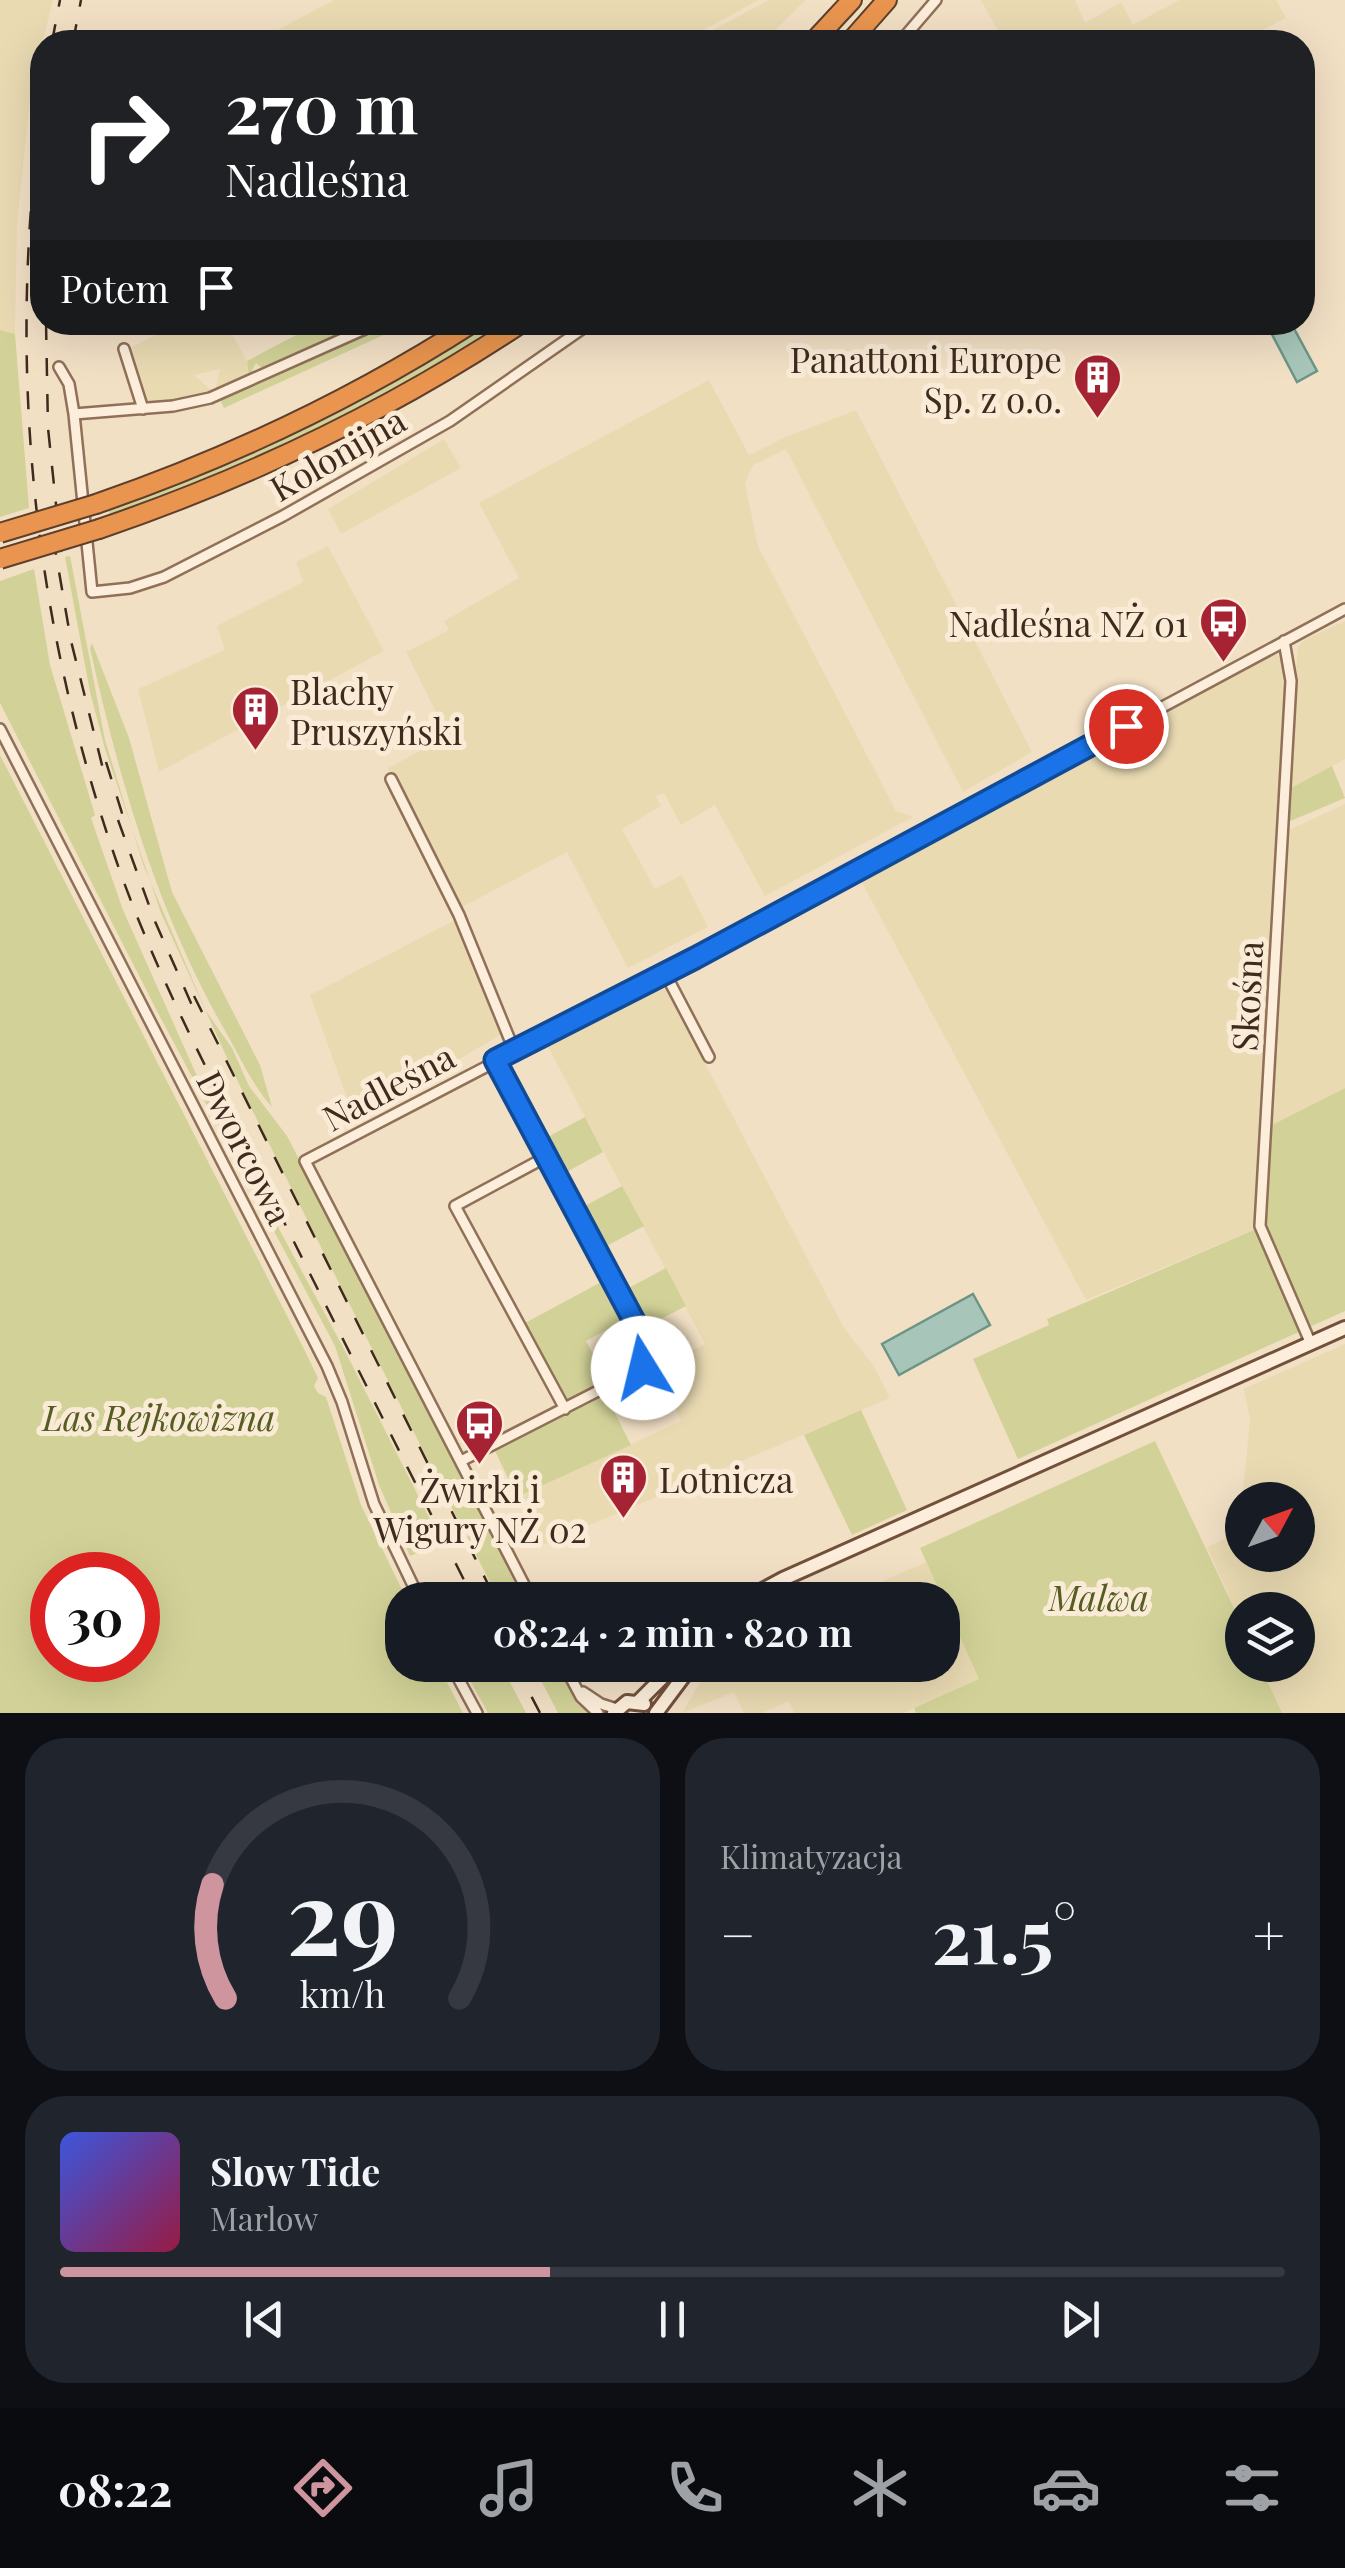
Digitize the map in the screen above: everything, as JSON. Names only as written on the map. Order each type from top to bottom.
[{"type":"highway","points":[[824,30],[852,0]]},
{"type":"highway","points":[[861,30],[887,0]]},
{"type":"highway","points":[[0,533],[172,476],[274,432],[360,389],[452,335]]},
{"type":"highway","points":[[0,559],[212,488],[310,444],[436,377],[502,335]]},
{"type":"main road","points":[[782,1582],[1345,1328]]},
{"type":"main road","points":[[784,1582],[792,1577]]},
{"type":"main road","points":[[638,1702],[658,1682]]},
{"type":"main road","points":[[616,1711],[627,1702],[638,1702],[654,1713],[679,1682]]},
{"type":"street","points":[[910,30],[936,0]]},
{"type":"street","points":[[59,367],[69,384],[74,414],[191,403],[232,390],[352,335]]},
{"type":"street","name":"Kolonijna","points":[[74,414],[92,592],[130,588],[164,577],[283,516],[450,420],[573,335]]},
{"type":"street","points":[[124,349],[143,408]]},
{"type":"street","name":"Nadleśna","points":[[461,1460],[305,1161],[1345,609]]},
{"type":"street","name":"Skośna","points":[[1284,642],[1291,681],[1260,1226],[1310,1344]]},
{"type":"street","name":"Dworcowa","points":[[0,729],[326,1366],[342,1402],[370,1493],[412,1582]]},
{"type":"street","points":[[391,779],[459,915],[514,1050]]},
{"type":"street","points":[[665,972],[709,1057]]},
{"type":"street","points":[[495,1060],[650,1354],[643,1368],[461,1460],[523,1582]]},
{"type":"street","points":[[546,1157],[455,1206],[565,1409]]},
{"type":"street","points":[[460,1682],[477,1713]]},
{"type":"street","points":[[574,1682],[582,1698],[598,1713]]},
{"type":"street","points":[[576,1682],[592,1699],[616,1711]]},
{"type":"shaded area","points":[[0,0],[53,0],[46,30],[30,30],[30,99],[17,225],[15,334],[0,330]]},
{"type":"shaded area","points":[[334,0],[759,0],[703,30],[278,30]]},
{"type":"shaded area","points":[[769,0],[806,0],[775,30],[713,30]]},
{"type":"shaded area","points":[[981,0],[1075,0],[1085,23],[1121,2],[1133,25],[1179,0],[1276,0],[1286,18],[1263,30],[997,30]]},
{"type":"shaded area","points":[[155,335],[233,335],[247,361],[249,376],[215,390],[220,369],[194,375],[212,391],[146,404],[127,350]]},
{"type":"shaded area","points":[[1272,335],[1298,335],[1317,371],[1297,382]]},
{"type":"shaded area","points":[[709,380],[749,455],[856,410],[1032,752],[963,792],[786,449],[753,465],[745,483],[758,546],[896,811],[913,817],[765,896],[715,805],[681,825],[664,793],[656,796],[661,806],[622,829],[655,889],[682,875],[708,927],[628,968],[567,852],[458,909],[388,768],[448,736],[406,652],[449,630],[444,621],[519,578],[479,503]]},
{"type":"shaded area","points":[[444,439],[461,468],[341,534],[328,509]]},
{"type":"shaded area","points":[[328,546],[384,651],[159,772],[138,689],[225,650],[217,626],[303,582],[296,562]]},
{"type":"shaded area","points":[[1345,621],[1345,759],[1289,789],[1298,646]]},
{"type":"shaded area","points":[[1273,655],[1282,661],[1286,717],[1258,1228],[1086,1300],[860,879]]},
{"type":"shaded area","points":[[1345,804],[1345,1088],[1270,1126],[1287,831]]},
{"type":"shaded area","points":[[457,919],[504,1033],[355,1120],[310,995]]},
{"type":"shaded area","points":[[657,988],[666,989],[844,1328],[873,1365],[890,1398],[540,1546],[517,1497],[681,1421],[656,1370],[705,1344],[546,1043]]},
{"type":"shaded area","points":[[973,1294],[990,1325],[899,1375],[882,1344]]},
{"type":"shaded area","points":[[1345,1344],[1345,1713],[1282,1713],[1268,1682],[1315,1682],[1315,1592],[1227,1592],[1207,1547],[1225,1539],[1225,1572],[1315,1572],[1315,1482],[1244,1482],[1250,1420],[1244,1389]]},
{"type":"shaded area","points":[[926,1562],[935,1582],[881,1582]]},
{"type":"shaded area","points":[[960,1636],[979,1679],[903,1713],[794,1713],[789,1701],[762,1713],[744,1713],[734,1692],[682,1713],[700,1682],[960,1682]]},
{"type":"green space","points":[[0,330],[15,334],[29,508],[0,517]]},
{"type":"green space","points":[[296,335],[340,335],[264,370],[256,363],[249,376],[247,361]]},
{"type":"green space","points":[[358,335],[384,335],[224,408],[220,399]]},
{"type":"green space","points":[[464,335],[493,335],[359,413],[216,479],[110,515],[107,506],[429,357]]},
{"type":"green space","points":[[70,556],[105,740],[132,829],[90,692],[65,557]]},
{"type":"green space","points":[[34,569],[50,665],[95,815],[91,818],[123,910],[201,1085],[343,1347],[442,1543],[410,1556],[379,1485],[335,1346],[158,1013],[0,703],[0,581]]},
{"type":"green space","points":[[92,643],[129,738],[172,892],[260,1065],[272,1107],[248,1073],[203,990],[161,896],[114,749]]},
{"type":"green space","name":"Las Rejkowizna","points":[[0,755],[318,1378],[314,1386],[326,1397],[361,1505],[398,1582],[385,1582],[385,1682],[447,1682],[463,1713],[0,1713]]},
{"type":"green space","points":[[1332,766],[1345,798],[1288,822],[1289,789]]},
{"type":"green space","points":[[150,882],[206,1011],[232,1048],[249,1086],[287,1136],[485,1517],[464,1532],[239,1084],[161,913]]},
{"type":"green space","points":[[1345,1088],[1345,1311],[1018,1459],[973,1359],[1049,1325],[1047,1319],[1263,1226],[1270,1126]]},
{"type":"green space","points":[[585,1117],[603,1152],[563,1174],[544,1139]]},
{"type":"green space","points":[[622,1186],[644,1226],[603,1248],[581,1208]]},
{"type":"green space","points":[[666,1268],[686,1306],[645,1327],[625,1290]]},
{"type":"green space","points":[[605,1280],[626,1319],[586,1341],[607,1380],[566,1401],[525,1323]]},
{"type":"green space","points":[[606,1395],[631,1445],[517,1497],[495,1451]]},
{"type":"green space","points":[[861,1410],[907,1510],[852,1535],[804,1435]]},
{"type":"green space","name":"Malwa","points":[[1155,1441],[1226,1592],[1225,1682],[1268,1682],[1282,1713],[916,1713],[914,1708],[979,1679],[960,1637],[960,1582],[935,1582],[920,1548]]},
{"type":"green space","points":[[491,1527],[518,1582],[490,1582],[467,1537]]},
{"type":"green space","points":[[471,1682],[510,1682],[526,1713],[488,1713]]},
{"type":"green space","points":[[542,1682],[568,1682],[591,1713],[558,1713]]},
{"type":"railway","points":[[54,30],[60,0]]},
{"type":"railway","points":[[75,30],[81,0]]},
{"type":"railway","points":[[30,238],[28,391],[34,486],[46,580],[87,768],[116,860],[166,985],[205,1066],[465,1582]]},
{"type":"railway","points":[[46,335],[48,428],[61,552]]},
{"type":"railway","points":[[53,537],[71,641],[105,777]]},
{"type":"railway","points":[[106,762],[127,829]]},
{"type":"railway","points":[[118,820],[154,919],[194,1010]]},
{"type":"railway","points":[[194,996],[487,1582]]},
{"type":"railway","points":[[524,1682],[540,1713]]},
{"type":"place","name":"Panattoni Europe Sp. z o.o.","points":[[1097,420]]},
{"type":"place","name":"Nadleśna NŻ 01","points":[[1223,664]]},
{"type":"place","name":"Blachy Pruszyński","points":[[255,752]]},
{"type":"place","name":"Żwirki i Wigury NŻ 02","points":[[480,1466]]},
{"type":"place","name":"Lotnicza","points":[[624,1520]]},
{"type":"route","points":[[643,1368],[650,1360],[649,1349],[495,1060],[695,958],[1126,726]]}]
